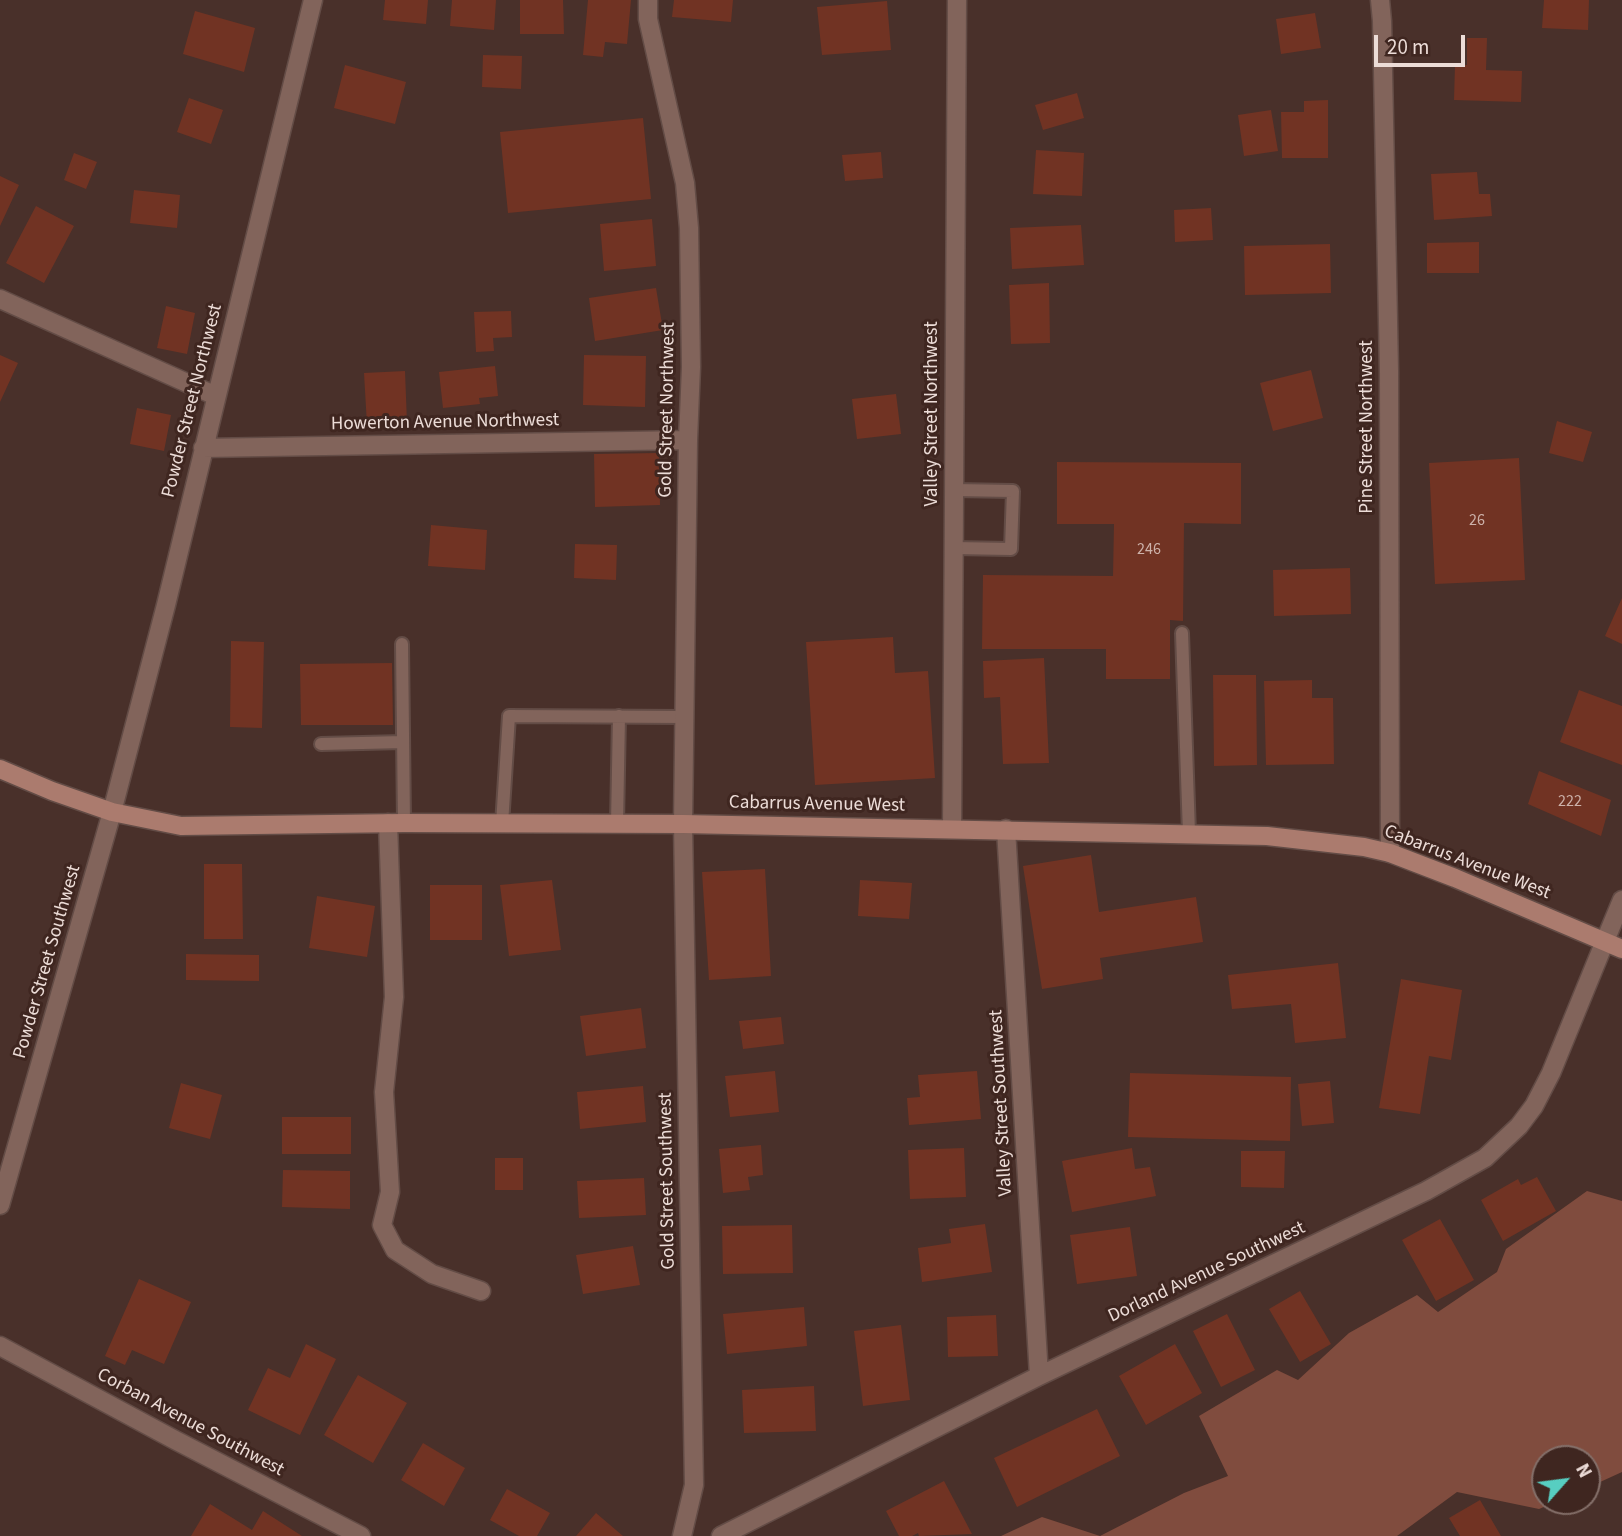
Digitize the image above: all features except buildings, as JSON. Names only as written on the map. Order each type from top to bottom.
[{"type":"main road","name":"Cabarrus Avenue West","points":[[0,769],[51,791],[112,812],[181,826],[396,823],[683,824],[1267,835],[1364,847],[1390,853],[1622,949]]},
{"type":"street","name":"Powder Street Northwest","points":[[112,812],[166,605],[313,0]]},
{"type":"street","name":"Gold Street Northwest","points":[[648,0],[648,19],[685,183],[689,228],[691,368],[683,824]]},
{"type":"street","name":"Valley Street Northwest","points":[[952,828],[957,0]]},
{"type":"street","name":"Pine Street Northwest","points":[[1380,0],[1390,371],[1390,853]]},
{"type":"street","points":[[0,299],[216,396]]},
{"type":"street","name":"Howerton Avenue Northwest","points":[[203,448],[688,440]]},
{"type":"street","name":"Powder Street Southwest","points":[[0,1205],[112,812]]},
{"type":"street","points":[[396,823],[394,997],[384,1092],[390,1192],[382,1225],[395,1250],[432,1274],[481,1291]]},
{"type":"street","name":"Gold Street Southwest","points":[[682,1536],[694,1485],[683,824]]},
{"type":"street","name":"Valley Street Southwest","points":[[1006,829],[1039,1376]]},
{"type":"street","name":"Dorland Avenue Southwest","points":[[721,1536],[1039,1376],[1357,1225],[1469,1169],[1485,1158],[1519,1126],[1534,1107],[1551,1073],[1622,900]]},
{"type":"street","name":"Corban Avenue Southwest","points":[[0,1346],[361,1536]]},
{"type":"lane","points":[[953,548],[1012,550],[1013,491],[954,489]]},
{"type":"lane","points":[[1182,633],[1189,833]]},
{"type":"lane","points":[[396,823],[403,742],[402,644]]},
{"type":"lane","points":[[502,824],[509,716],[685,717]]},
{"type":"lane","points":[[617,824],[619,716]]},
{"type":"lane","points":[[321,744],[403,742]]},
{"type":"shaded area","points":[[1587,1191],[1622,1201],[1622,1472],[1601,1482],[1601,1445],[1531,1445],[1531,1507],[1457,1492],[1397,1536],[1100,1536],[1184,1493],[1228,1476],[1199,1416],[1277,1370],[1298,1380],[1349,1333],[1417,1295],[1438,1312],[1497,1272],[1506,1249]]},
{"type":"shaded area","points":[[1042,1517],[1100,1536],[1001,1536]]}]
